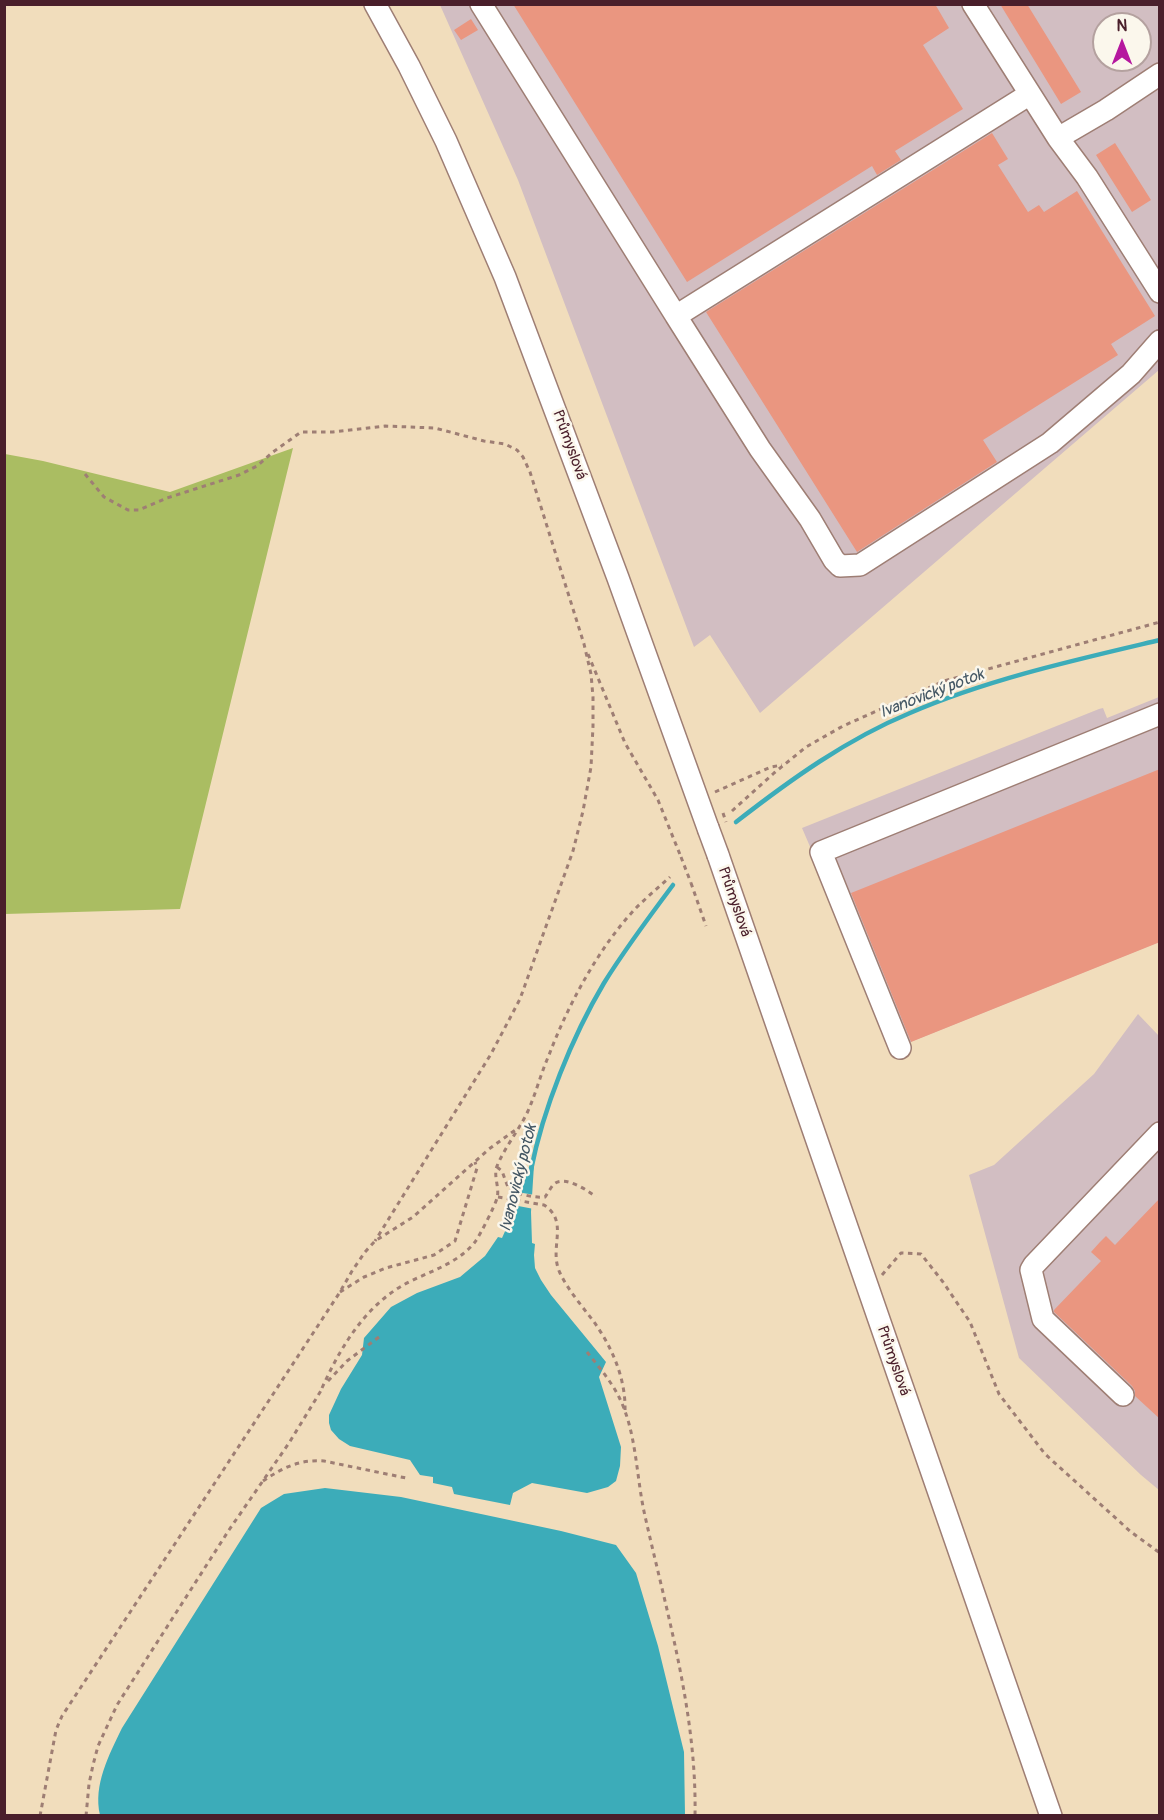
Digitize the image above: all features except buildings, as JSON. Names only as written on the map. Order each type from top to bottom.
[{"type":"street","name":"Průmyslová","points":[[375,4],[446,141],[505,277],[618,578],[718,855],[1051,1815]]},
{"type":"street","points":[[481,4],[760,449],[840,566],[860,565],[1050,443],[1131,374],[1160,341]]},
{"type":"street","points":[[973,4],[1160,292]]},
{"type":"street","points":[[1058,138],[1160,74]]},
{"type":"street","points":[[676,316],[1030,94]]},
{"type":"street","points":[[900,1048],[821,852],[1160,714]]},
{"type":"street","points":[[1123,1395],[1043,1319],[1031,1270],[1160,1133]]},
{"type":"path","points":[[40,1815],[56,1730],[62,1716],[340,1292],[358,1261],[375,1241],[491,1054],[520,999],[576,841],[591,767],[593,697],[591,674],[584,644],[530,472],[517,450],[505,444],[435,428],[412,426],[301,432],[257,466],[239,475],[167,498],[140,510],[128,510],[104,497],[85,474]]},
{"type":"path","points":[[732,811],[806,747],[843,726],[944,681],[1160,622]]},
{"type":"path","points":[[584,644],[625,743],[658,800],[706,926]]},
{"type":"path","points":[[715,792],[771,767],[785,765]]},
{"type":"path","points":[[86,1815],[88,1784],[98,1746],[117,1705],[222,1540],[290,1443],[322,1388],[334,1361],[349,1338],[366,1317],[393,1292],[408,1282],[446,1265],[466,1251],[479,1235],[498,1197],[497,1167],[528,1111],[557,1036],[584,982],[617,931],[636,907],[670,877]]},
{"type":"path","points":[[375,1241],[413,1217],[489,1149],[518,1128]]},
{"type":"path","points":[[340,1292],[364,1276],[434,1255],[455,1240],[477,1168],[476,1162]]},
{"type":"path","points":[[497,1167],[502,1171],[509,1190],[515,1193],[545,1197],[555,1183],[560,1182],[581,1186],[596,1197]]},
{"type":"path","points":[[498,1197],[544,1205],[556,1216],[558,1226],[555,1247],[557,1267],[601,1332],[616,1362],[623,1385],[625,1412],[645,1515],[680,1671],[695,1783],[694,1815]]},
{"type":"path","points":[[877,1281],[902,1253],[921,1254],[944,1282],[970,1322],[999,1394],[1045,1454],[1131,1532],[1160,1553]]},
{"type":"path","points":[[322,1388],[343,1365],[379,1337]]},
{"type":"path","points":[[587,1352],[611,1384],[625,1412]]},
{"type":"path","points":[[261,1482],[290,1466],[312,1460],[406,1478]]},
{"type":"shaded area","points":[[440,5],[1159,5],[1159,370],[760,713],[710,635],[694,647],[518,180]]},
{"type":"shaded area","points":[[1159,697],[1159,942],[903,1045],[833,900],[802,828],[1099,709],[1103,708],[1107,718]]},
{"type":"shaded area","points":[[1138,1014],[1159,1036],[1159,1490],[1019,1358],[969,1175],[994,1165],[1094,1074]]},
{"type":"green space","points":[[293,448],[180,909],[5,914],[5,454],[170,492]]},
{"type":"water","points":[[530,1164],[534,1165],[531,1212],[535,1268],[551,1295],[606,1362],[599,1377],[621,1447],[620,1466],[616,1481],[608,1487],[587,1493],[532,1483],[513,1493],[510,1505],[454,1494],[452,1487],[433,1483],[433,1477],[420,1475],[410,1460],[350,1446],[331,1430],[329,1415],[341,1389],[362,1355],[364,1338],[391,1307],[417,1293],[460,1277],[485,1256],[498,1237],[502,1238],[515,1209]]},
{"type":"water","points":[[325,1488],[401,1497],[616,1545],[636,1573],[658,1646],[684,1752],[685,1815],[100,1815],[98,1804],[100,1781],[107,1759],[122,1728],[261,1508],[284,1494]]},
{"type":"pier","points":[[517,1192],[535,1195],[534,1209],[513,1205]]},
{"type":"waterway","name":"Ivanovický potok","points":[[736,822],[841,748],[910,713],[1001,680],[1160,640]]},
{"type":"waterway","name":"Ivanovický potok","points":[[531,1170],[551,1098],[581,1026],[612,970],[673,885]]}]
